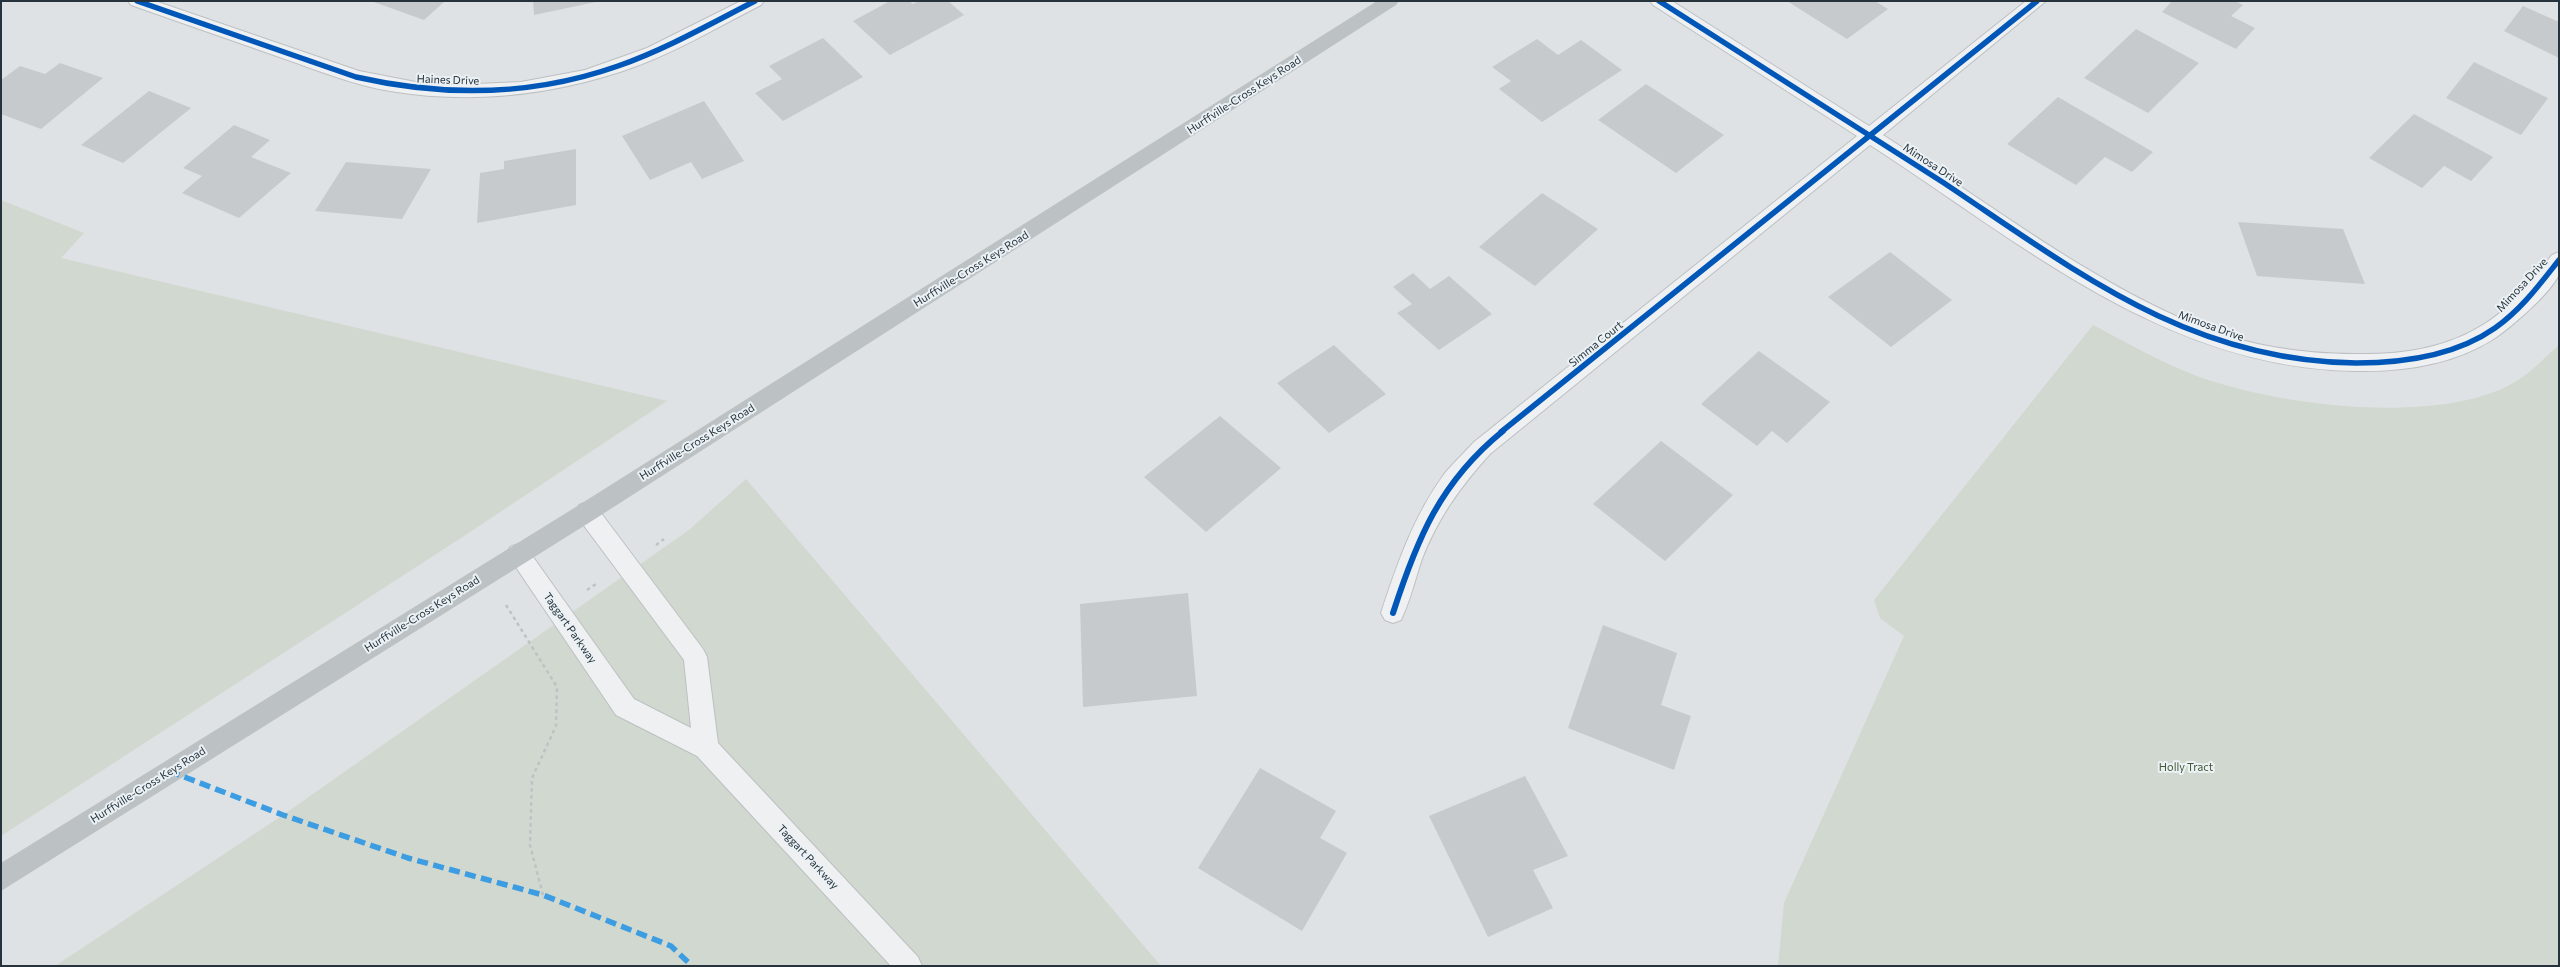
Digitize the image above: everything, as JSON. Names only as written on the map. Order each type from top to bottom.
[{"type":"main road","name":"Hurffville-Cross Keys Road","points":[[1,878],[587,512],[1390,1]]},
{"type":"street","name":"Haines Drive","points":[[137,1],[356,77],[392,86],[451,91],[518,88],[552,84],[584,76],[649,53],[755,1]]},
{"type":"street","name":"Mimosa Drive","points":[[1659,1],[2120,296],[2199,334],[2236,347],[2269,354],[2344,363],[2415,360],[2445,352],[2496,328],[2515,311],[2559,260]]},
{"type":"street","points":[[1871,137],[2037,1]]},
{"type":"street","name":"Simma Court","points":[[1393,613],[1410,560],[1429,517],[1453,480],[1482,448],[1871,137]]},
{"type":"street","points":[[587,512],[695,657],[706,748]]},
{"type":"street","name":"Taggart Parkway","points":[[518,554],[625,707],[706,748],[910,966]]},
{"type":"path","points":[[523,632],[664,539]]},
{"type":"path","points":[[486,574],[557,687],[556,726],[532,778],[530,845],[543,895]]},
{"type":"green space","points":[[1,200],[84,233],[61,258],[667,401],[464,536],[1,836]]},
{"type":"green space","name":"Holly Tract","points":[[2093,325],[2170,365],[2216,382],[2257,393],[2302,401],[2350,406],[2397,408],[2442,404],[2482,396],[2515,382],[2532,370],[2559,345],[2559,966],[1778,966],[1784,903],[1904,636],[1880,618],[1874,600]]},
{"type":"green space","points":[[746,479],[1161,966],[55,966],[283,815],[689,530]]},
{"type":"building","points":[[371,1],[445,1],[424,20]]},
{"type":"building","points":[[533,1],[596,1],[596,2],[534,15]]},
{"type":"building","points":[[890,1],[909,1],[913,4],[919,1],[948,1],[964,15],[890,55],[853,21]]},
{"type":"building","points":[[1787,1],[1875,1],[1888,9],[1847,39]]},
{"type":"building","points":[[2172,1],[2235,1],[2243,5],[2231,16],[2255,28],[2236,49],[2162,12]]},
{"type":"building","points":[[2523,6],[2559,22],[2559,58],[2504,31]]},
{"type":"building","points":[[2136,29],[2199,63],[2148,113],[2084,78]]},
{"type":"building","points":[[823,38],[863,77],[783,121],[755,93],[782,79],[769,66]]},
{"type":"building","points":[[1537,39],[1558,55],[1581,40],[1622,70],[1542,122],[1499,89],[1511,81],[1492,67]]},
{"type":"building","points":[[2474,62],[2548,98],[2521,135],[2446,98]]},
{"type":"building","points":[[60,63],[103,78],[41,129],[1,114],[1,80],[20,66],[45,74]]},
{"type":"building","points":[[1646,84],[1724,135],[1676,173],[1598,120]]},
{"type":"building","points":[[149,91],[191,108],[123,163],[81,145]]},
{"type":"building","points":[[2058,97],[2153,152],[2132,172],[2105,157],[2076,185],[2007,144]]},
{"type":"building","points":[[704,101],[744,161],[702,179],[691,162],[650,180],[622,136]]},
{"type":"building","points":[[2414,114],[2493,157],[2471,181],[2444,166],[2422,188],[2369,158]]},
{"type":"building","points":[[234,125],[270,140],[251,157],[291,173],[239,218],[182,193],[202,176],[183,168]]},
{"type":"building","points":[[576,149],[576,205],[477,223],[480,173],[504,169],[504,161]]},
{"type":"building","points":[[346,162],[431,169],[402,219],[315,211]]},
{"type":"building","points":[[1542,193],[1598,229],[1535,286],[1479,247]]},
{"type":"building","points":[[2238,222],[2343,229],[2365,284],[2257,276]]},
{"type":"building","points":[[1890,252],[1952,300],[1891,347],[1828,297]]},
{"type":"building","points":[[1413,273],[1430,289],[1449,276],[1492,314],[1439,350],[1397,313],[1412,304],[1393,287]]},
{"type":"building","points":[[1334,345],[1386,394],[1329,433],[1277,383]]},
{"type":"building","points":[[1759,351],[1830,402],[1787,443],[1772,431],[1757,446],[1701,404]]},
{"type":"building","points":[[1220,416],[1281,468],[1206,532],[1144,477]]},
{"type":"building","points":[[1661,441],[1733,495],[1665,561],[1593,504]]},
{"type":"building","points":[[1188,593],[1197,696],[1083,707],[1080,604]]},
{"type":"building","points":[[1603,625],[1677,653],[1661,705],[1691,716],[1674,770],[1568,728]]},
{"type":"building","points":[[1260,768],[1336,811],[1320,838],[1347,853],[1302,931],[1198,868]]},
{"type":"building","points":[[1525,776],[1568,856],[1533,870],[1553,908],[1488,937],[1429,816]]},
{"type":"marked path","points":[[169,771],[283,815],[408,858],[543,895],[671,946],[692,966]]},
{"type":"cycle path","points":[[137,1],[356,77],[421,89],[454,91],[488,91],[521,88],[586,76],[618,66],[653,52],[755,1]]},
{"type":"cycle path","points":[[1659,1],[1943,183],[2085,277],[2160,318],[2199,334],[2238,347],[2270,355],[2302,360],[2334,362],[2366,363],[2400,361],[2434,355],[2465,344],[2495,328],[2513,313],[2559,260]]},
{"type":"cycle path","points":[[1393,613],[1417,544],[1433,511],[1453,480],[1482,448],[2037,1]]}]
